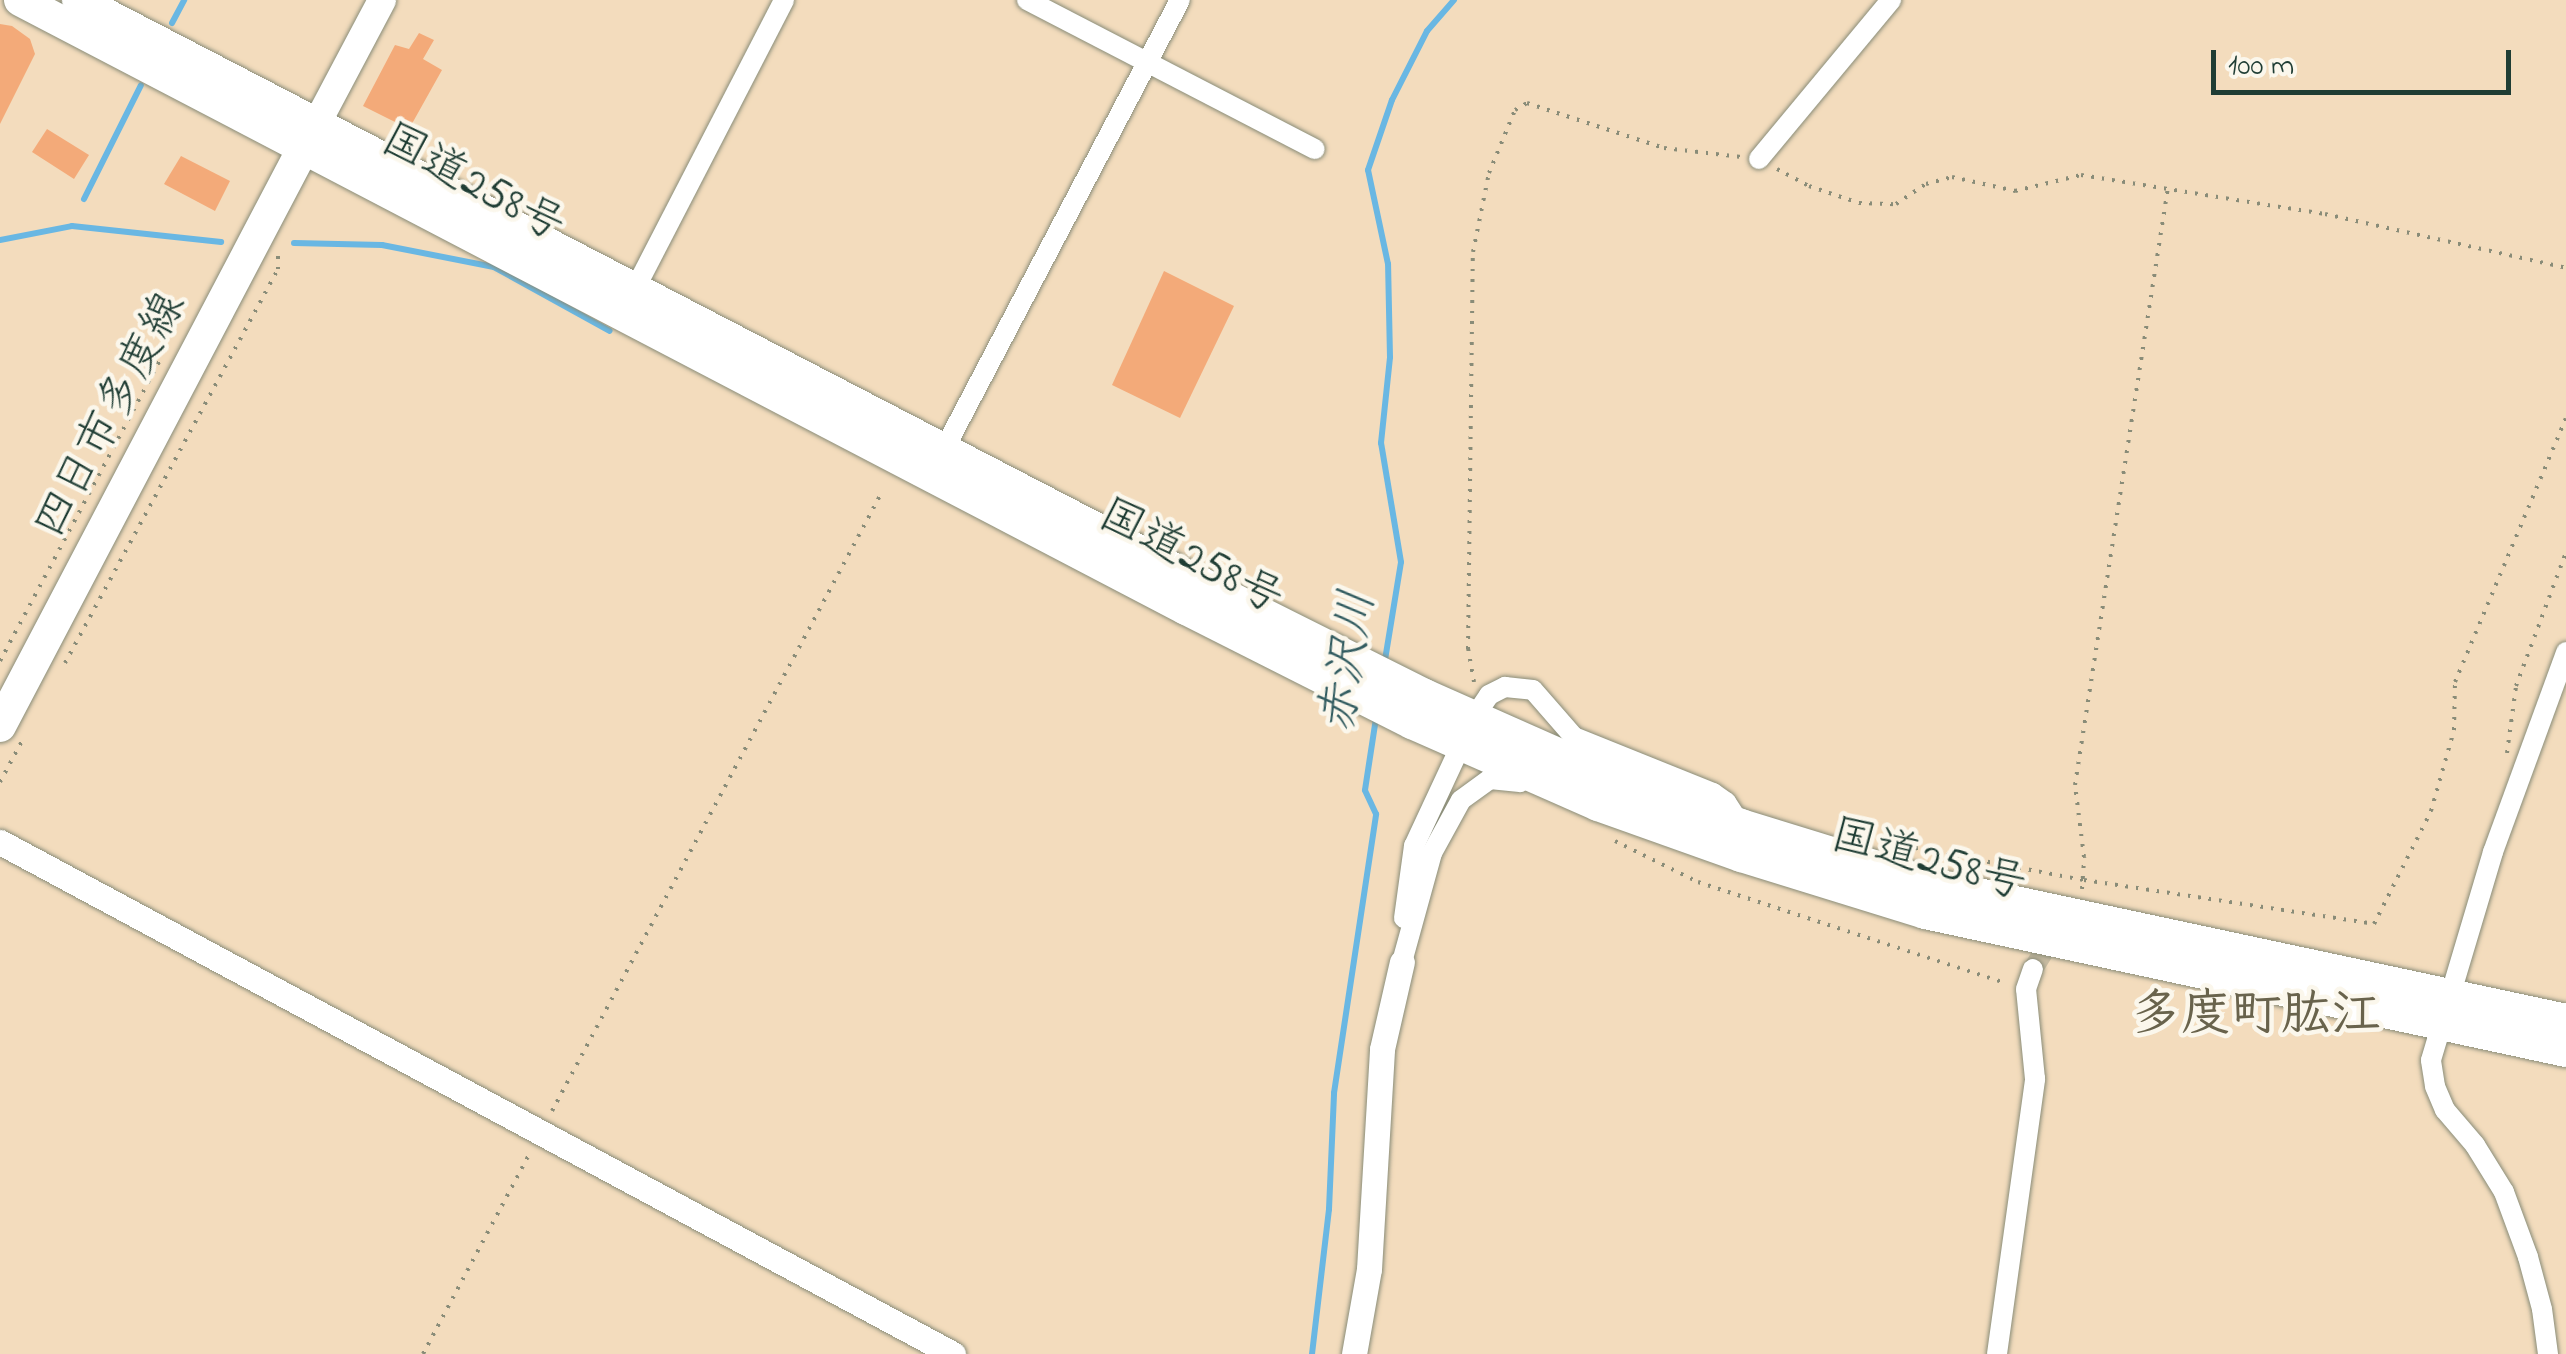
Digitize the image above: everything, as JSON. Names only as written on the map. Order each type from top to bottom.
[{"type":"main road","name":"国道258号","points":[[20,0],[636,287],[936,462],[1360,697],[1418,709],[1741,825],[1936,885],[2446,1010]]},
{"type":"main road","name":"国道258号","points":[[78,0],[310,136],[936,462],[1374,667],[1418,709],[1598,804],[1740,856],[1925,913],[2446,1010],[2502,1022],[2566,1050]]},
{"type":"main road","points":[[310,136],[382,0]]},
{"type":"main road","name":"四日市多度線","points":[[14,729],[310,136]]},
{"type":"main road","name":"国道258号","points":[[2502,1022],[2566,1020]]},
{"type":"street","points":[[636,287],[784,0]]},
{"type":"street","points":[[1027,0],[1314,149]]},
{"type":"street","points":[[936,462],[1180,0]]},
{"type":"street","points":[[1759,159],[1891,0]]},
{"type":"street","points":[[2548,1354],[2542,1308],[2504,1192],[2475,1144],[2445,1110],[2435,1086],[2431,1060],[2493,852],[2566,652]]},
{"type":"street","points":[[1484,702],[1505,686],[1533,690],[1574,737],[1713,793],[1726,802],[1741,825]]},
{"type":"street","points":[[1402,962],[1414,846],[1456,756]]},
{"type":"street","points":[[1354,1354],[1368,1269],[1382,1049],[1432,853],[1461,800],[1473,787],[1502,777],[1598,804]]},
{"type":"street","points":[[0,842],[953,1354]]},
{"type":"street","points":[[1997,1354],[2035,1079],[2030,979]]},
{"type":"path","points":[[1484,702],[1472,679],[1468,650],[1473,252],[1489,173],[1514,110],[1527,103],[1664,148],[1759,159],[1809,186],[1859,203],[1896,204],[1926,184],[1952,177],[2014,190],[2081,175],[2326,214],[2566,268]]},
{"type":"path","points":[[2080,893],[2084,880],[2075,786],[2168,187]]},
{"type":"path","points":[[65,664],[278,269],[278,252],[254,242]]},
{"type":"path","points":[[1900,846],[2084,880],[2374,924],[2431,811],[2454,730],[2455,682],[2566,418]]},
{"type":"path","points":[[423,1354],[882,492]]},
{"type":"path","points":[[2506,760],[2516,686],[2566,552]]},
{"type":"path","points":[[0,782],[14,729]]},
{"type":"path","points":[[1612,839],[1698,882],[2030,979]]},
{"type":"building","points":[[0,24],[12,26],[30,39],[35,54],[0,124]]},
{"type":"building","points":[[419,33],[434,40],[423,59],[442,70],[409,129],[363,106],[395,45],[409,49]]},
{"type":"building","points":[[47,129],[89,155],[74,179],[32,152]]},
{"type":"building","points":[[181,156],[230,181],[215,211],[164,184]]},
{"type":"building","points":[[1164,271],[1234,306],[1180,418],[1112,385]]},
{"type":"waterway","points":[[172,23],[184,0]]},
{"type":"waterway","name":"赤沢川","points":[[1384,666],[1401,562],[1381,443],[1390,357],[1388,264],[1368,170],[1392,100],[1427,31],[1454,0]]},
{"type":"waterway","points":[[84,199],[141,85]]},
{"type":"waterway","points":[[0,240],[72,226],[221,242]]},
{"type":"waterway","points":[[294,243],[382,245],[494,267],[610,331]]},
{"type":"waterway","name":"赤沢川","points":[[1312,1354],[1329,1209],[1334,1093],[1376,814],[1365,790],[1376,718]]},
{"type":"tunnel","points":[[2033,969],[2080,893]]},
{"type":"district","name":"多度町肱江","points":[[2256,1017]]}]
